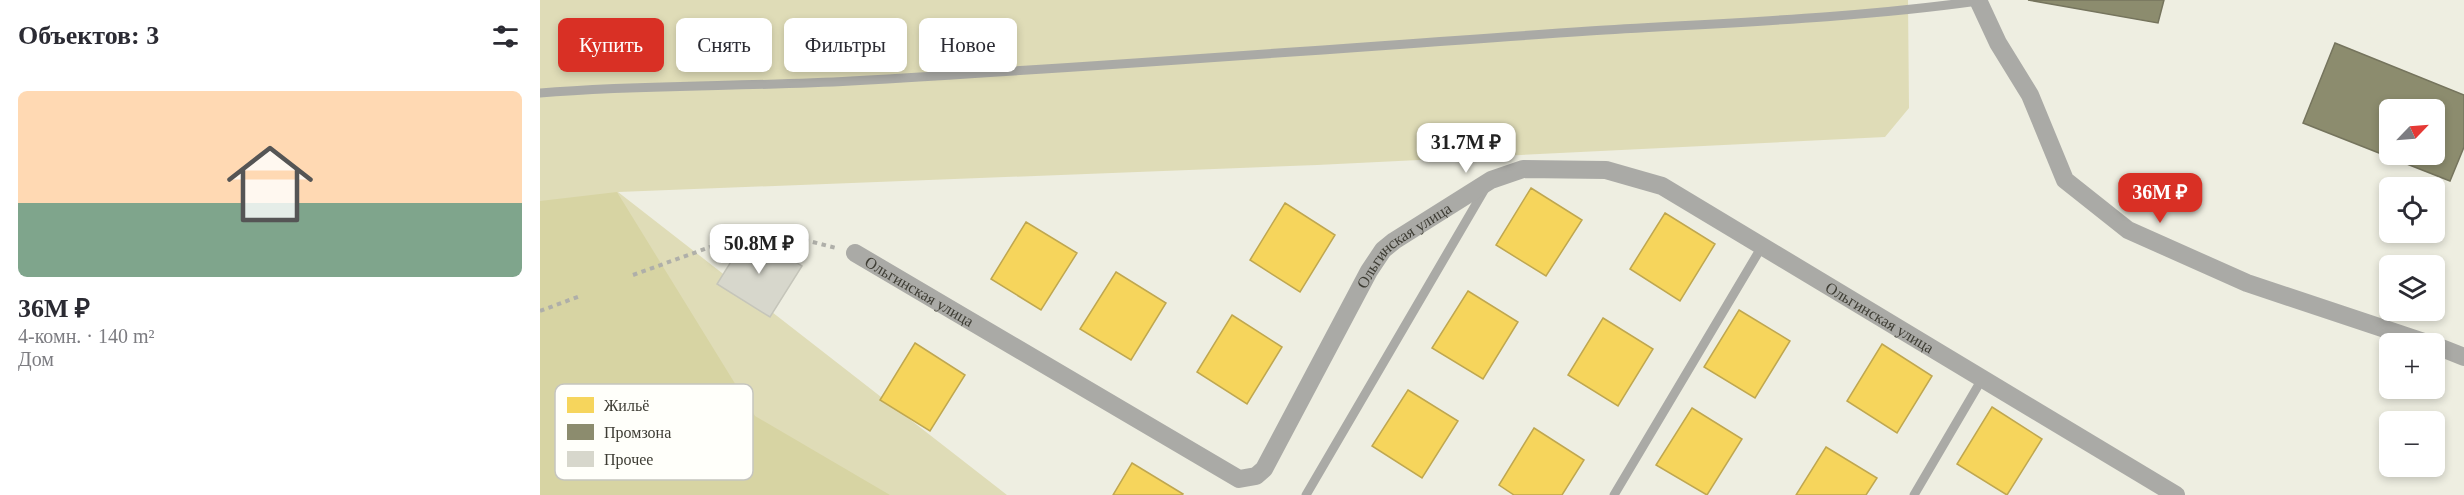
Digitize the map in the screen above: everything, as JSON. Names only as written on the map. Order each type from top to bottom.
[{"type":"street","points":[[1978,0],[1998,43],[2030,95],[2065,180],[2128,230],[2247,283],[2397,333]]},
{"type":"street","name":"Ольгинская улица","points":[[855,254],[1239,479],[1248,479],[1264,469],[1376,259],[1394,241],[1491,180],[1523,169],[1591,169],[1623,173],[1662,186],[1761,248],[2176,495]]},
{"type":"street","points":[[2445,349],[2464,357]]},
{"type":"lane","points":[[540,93],[593,89],[848,81],[1590,31],[1793,21],[1910,10],[1978,0]]},
{"type":"lane","points":[[1306,495],[1491,180]]},
{"type":"lane","points":[[1614,495],[1761,248]]},
{"type":"lane","points":[[1914,495],[1982,379]]},
{"type":"path","points":[[633,275],[749,233],[767,230],[855,254]]},
{"type":"path","points":[[540,311],[580,296]]},
{"type":"shaded area","points":[[540,0],[1908,0],[1909,108],[1885,137],[1317,165],[618,192],[1007,495],[540,495]]},
{"type":"shaded area","points":[[617,192],[735,384],[555,384],[555,480],[753,480],[753,413],[890,495],[540,495],[540,201]]},
{"type":"building: Жильё","points":[[1531,188],[1582,220],[1546,276],[1496,245]]},
{"type":"building: Жильё","points":[[1285,203],[1335,235],[1300,292],[1250,260]]},
{"type":"building: Жильё","points":[[1665,213],[1715,244],[1680,301],[1630,269]]},
{"type":"building: Жильё","points":[[1026,222],[1077,253],[1041,310],[991,279]]},
{"type":"building: Жильё","points":[[1116,272],[1166,303],[1131,360],[1080,329]]},
{"type":"building: Жильё","points":[[1468,291],[1518,322],[1483,379],[1432,348]]},
{"type":"building: Жильё","points":[[1739,310],[1790,341],[1755,398],[1704,367]]},
{"type":"building: Жильё","points":[[1232,315],[1282,347],[1247,404],[1197,372]]},
{"type":"building: Жильё","points":[[1603,318],[1653,349],[1618,406],[1568,375]]},
{"type":"building: Жильё","points":[[915,343],[965,375],[930,431],[880,400]]},
{"type":"building: Жильё","points":[[1882,344],[1932,376],[1897,433],[1847,401]]},
{"type":"building: Жильё","points":[[1408,390],[1458,421],[1422,478],[1372,446]]},
{"type":"building: Жильё","points":[[1992,407],[2042,439],[2007,495],[1957,464]]},
{"type":"building: Жильё","points":[[1692,408],[1742,439],[1707,495],[1656,465]]},
{"type":"building: Жильё","points":[[1534,428],[1584,460],[1562,495],[1514,495],[1499,485]]},
{"type":"building: Жильё","points":[[1826,447],[1877,478],[1866,495],[1796,495]]},
{"type":"building: Жильё","points":[[1132,463],[1183,494],[1113,495]]},
{"type":"building: Промзона","points":[[2028,0],[2164,0],[2158,23]]},
{"type":"building: Промзона","points":[[2335,43],[2464,95],[2464,147],[2450,181],[2445,177],[2409,165],[2445,165],[2445,99],[2379,99],[2379,153],[2303,123]]},
{"type":"building: Прочее","points":[[749,233],[802,266],[770,317],[717,284]]}]
